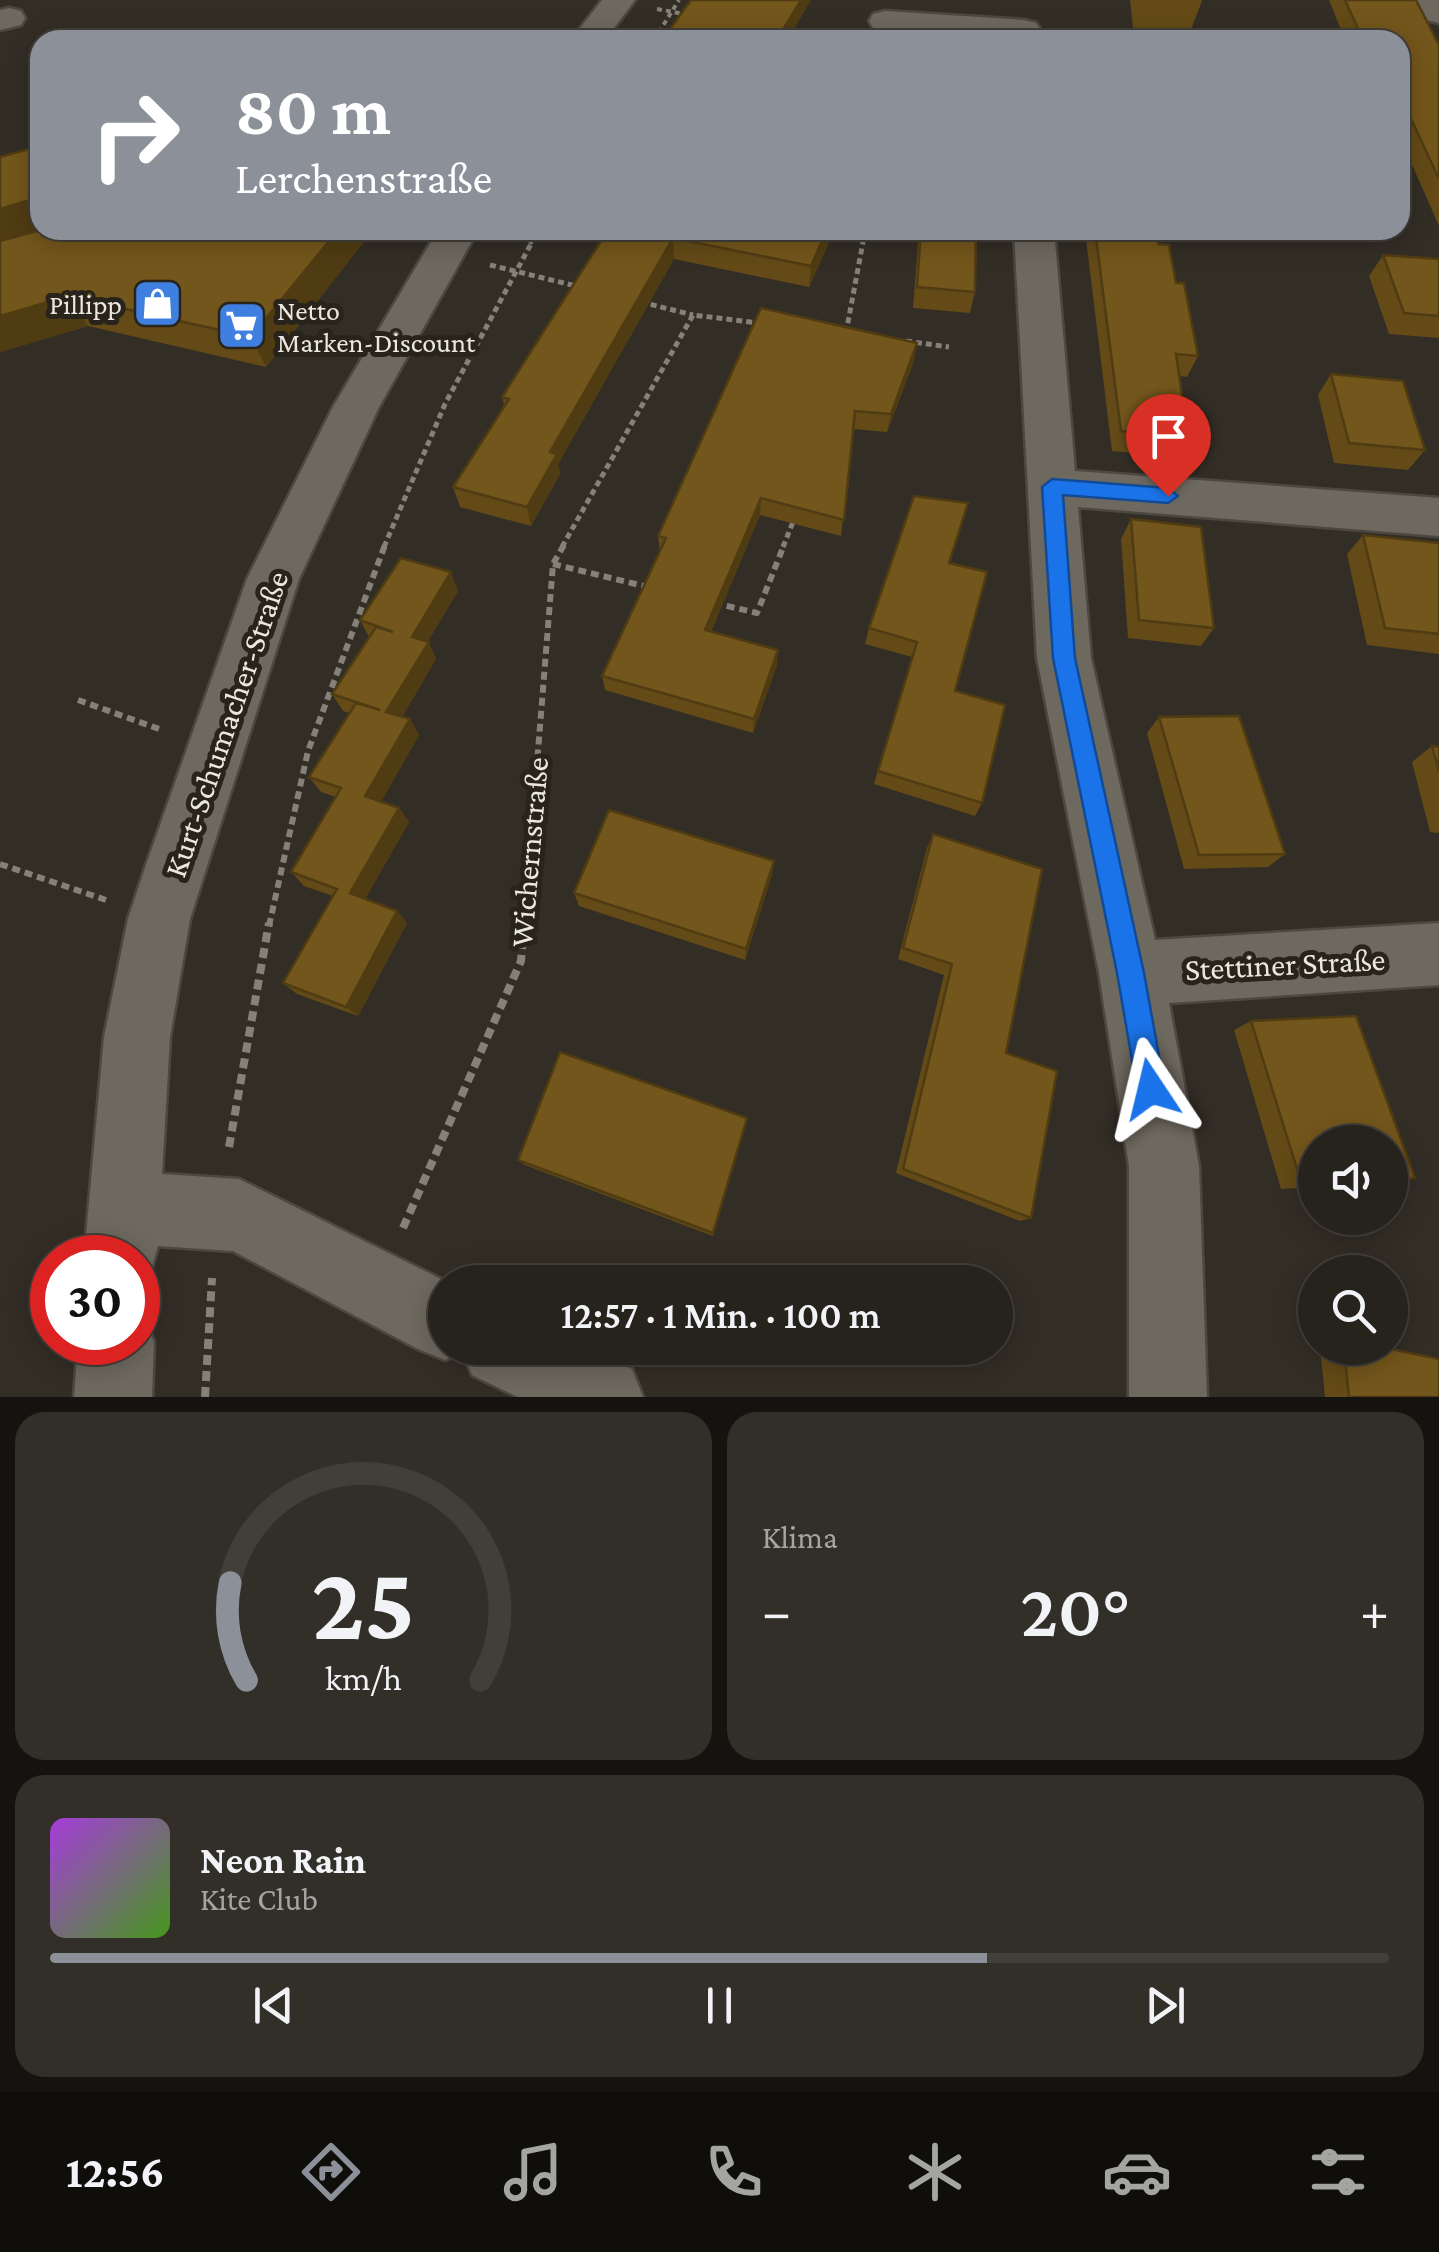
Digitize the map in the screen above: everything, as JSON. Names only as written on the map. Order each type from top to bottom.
[{"type":"street","points":[[1432,0],[1439,13]]},
{"type":"street","points":[[596,30],[618,1]]},
{"type":"street","points":[[884,21],[1024,24]]},
{"type":"street","points":[[1035,240],[1064,658],[1130,973],[1164,1166],[1168,1397]]},
{"type":"street","name":"Kurt-Schumacher-Straße","points":[[122,1233],[137,1036],[159,918],[273,578],[356,408],[450,241]]},
{"type":"street","points":[[1052,487],[1439,517]]},
{"type":"street","name":"Stettiner Straße","points":[[1130,973],[1439,954]]},
{"type":"street","points":[[122,1233],[216,1214],[239,1215],[428,1314]]},
{"type":"street","points":[[113,1397],[115,1365]]},
{"type":"street","points":[[535,1365],[604,1397]]},
{"type":"path","points":[[660,30],[680,0]]},
{"type":"path","points":[[618,1],[691,16]]},
{"type":"path","points":[[205,1397],[216,1214],[258,973],[308,750],[367,587],[445,404],[533,240]]},
{"type":"path","points":[[855,344],[848,334],[864,240]]},
{"type":"path","points":[[450,241],[517,271],[588,289]]},
{"type":"path","points":[[640,302],[693,315],[771,324]]},
{"type":"path","name":"Wichernstraße","points":[[376,1290],[521,961],[553,564],[693,315]]},
{"type":"path","points":[[829,331],[848,334]]},
{"type":"path","points":[[899,340],[949,346]]},
{"type":"path","points":[[701,600],[757,613],[798,509]]},
{"type":"path","points":[[553,564],[664,591]]},
{"type":"path","points":[[78,700],[216,748]]},
{"type":"path","points":[[0,864],[159,918]]},
{"type":"building","points":[[691,0],[801,0],[784,28],[795,30],[669,30]]},
{"type":"building","points":[[1345,0],[1416,0],[1439,45],[1439,179],[1410,117],[1410,30],[1358,30]]},
{"type":"building","points":[[30,149],[30,200],[0,209],[0,157]]},
{"type":"building","points":[[30,233],[30,240],[330,240],[251,337],[68,296],[0,316],[0,241]]},
{"type":"building","points":[[602,240],[672,240],[550,452],[557,454],[527,507],[453,487],[509,399],[502,397]]},
{"type":"building","points":[[683,240],[823,240],[811,266]]},
{"type":"building","points":[[920,240],[976,240],[975,292],[917,287]]},
{"type":"building","points":[[1096,240],[1158,240],[1158,244],[1169,245],[1176,283],[1184,283],[1198,356],[1176,354],[1188,437],[1121,431]]},
{"type":"building","points":[[1383,255],[1439,259],[1439,316],[1404,313]]},
{"type":"building","points":[[761,308],[917,343],[891,414],[855,411],[844,520],[761,498],[705,630],[778,650],[754,719],[602,676],[666,538],[658,536]]},
{"type":"building","points":[[1331,374],[1403,381],[1425,450],[1349,443]]},
{"type":"building","points":[[914,496],[968,503],[949,563],[987,572],[955,691],[1005,705],[982,803],[878,771],[917,642],[869,628]]},
{"type":"building","points":[[1131,519],[1201,527],[1214,628],[1139,620]]},
{"type":"building","points":[[1363,535],[1439,543],[1439,634],[1385,628]]},
{"type":"building","points":[[401,558],[451,572],[412,637],[429,642],[386,712],[410,719],[365,796],[399,808],[350,893],[397,911],[346,1007],[283,983],[337,889],[291,872],[341,788],[309,777],[356,703],[380,710],[332,694],[376,627],[393,632],[360,620]]},
{"type":"building","points":[[1239,716],[1285,854],[1199,855],[1159,717]]},
{"type":"building","points":[[1432,746],[1439,747],[1439,771]]},
{"type":"building","points":[[609,810],[774,861],[746,949],[574,893]]},
{"type":"building","points":[[933,834],[1042,869],[1006,1053],[1057,1071],[1031,1218],[903,1169],[952,964],[903,948]]},
{"type":"building","points":[[1356,1016],[1396,1125],[1298,1125],[1298,1172],[1251,1021]]},
{"type":"building","points":[[560,1052],[747,1118],[713,1233],[518,1160]]},
{"type":"building","points":[[1408,1159],[1415,1178],[1408,1179]]},
{"type":"building","points":[[1408,1353],[1439,1359],[1439,1397],[1349,1397],[1346,1365],[1408,1365]]},
{"type":"place","name":"Pillipp","points":[[157,304]]},
{"type":"place","name":"Netto Marken-Discount","points":[[242,326]]},
{"type":"route","points":[[1151,1089],[1064,658],[1052,487],[1168,496]]}]
